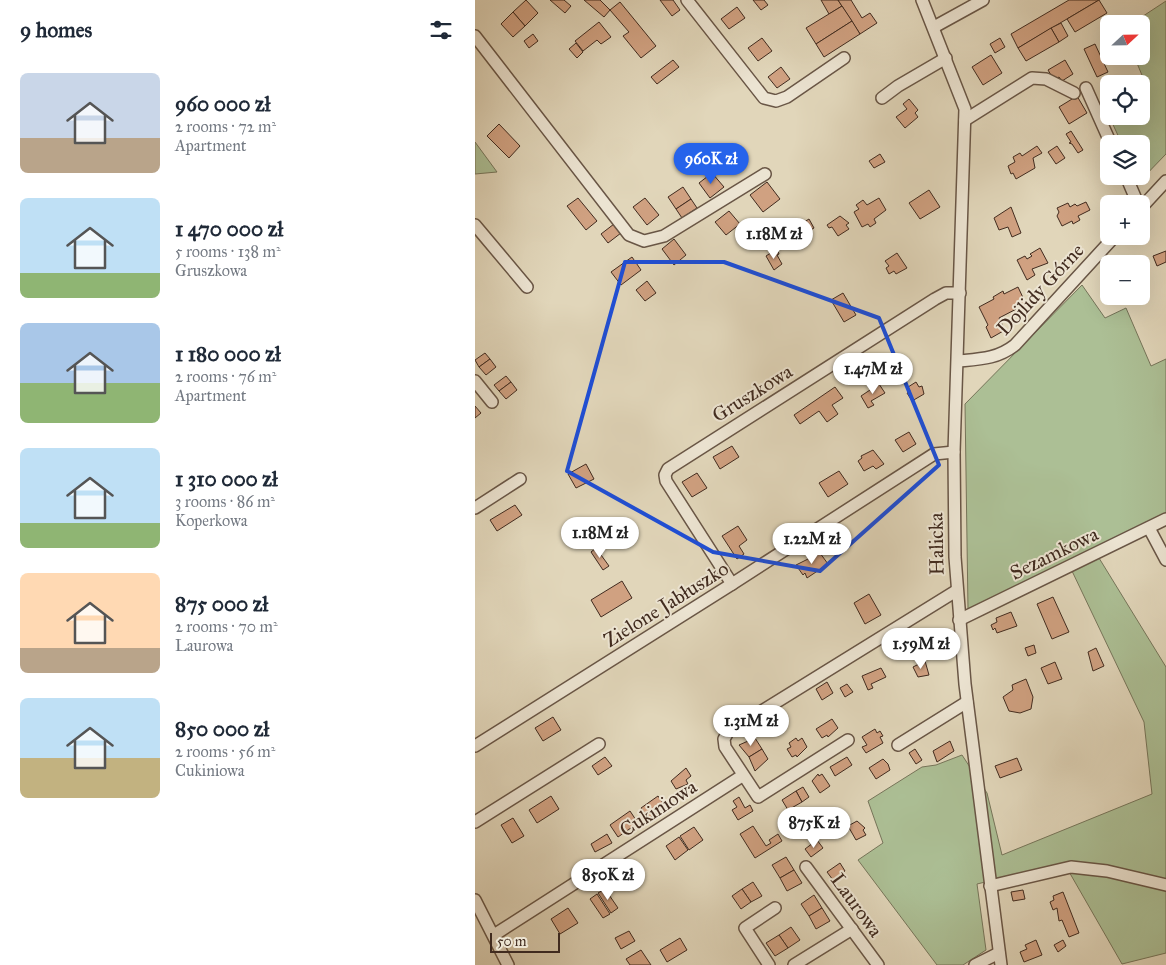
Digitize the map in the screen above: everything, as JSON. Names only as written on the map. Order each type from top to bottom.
[{"type":"street","points":[[687,0],[763,98],[776,101],[787,97],[845,58]]},
{"type":"street","name":"Halicka","points":[[922,0],[963,102],[965,120],[954,452],[956,591],[967,702],[1001,965]]},
{"type":"street","points":[[934,27],[983,0]]},
{"type":"street","points":[[475,36],[629,235],[645,241],[664,236],[765,174]]},
{"type":"street","points":[[882,98],[898,86],[946,58]]},
{"type":"street","points":[[965,120],[1032,78],[1046,79],[1074,93]]},
{"type":"street","points":[[1086,88],[1107,135]]},
{"type":"street","points":[[1150,198],[1166,181]]},
{"type":"street","points":[[475,225],[527,287]]},
{"type":"street","name":"Dojlidy Górne","points":[[957,361],[993,358],[1003,354],[1015,345],[1107,245]]},
{"type":"street","name":"Gruszkowa","points":[[732,584],[666,481],[665,475],[668,468],[935,299],[946,293],[960,293]]},
{"type":"street","points":[[475,381],[492,402]]},
{"type":"street","name":"Zielone Jabłuszko","points":[[475,746],[934,454],[954,452]]},
{"type":"street","points":[[475,508],[520,479]]},
{"type":"street","name":"Sezamkowa","points":[[959,620],[1166,519]]},
{"type":"street","points":[[1149,528],[1166,560]]},
{"type":"street","points":[[848,740],[758,797],[742,776],[725,747],[724,739],[728,732],[956,591]]},
{"type":"street","points":[[898,745],[967,702]]},
{"type":"street","points":[[475,822],[599,744]]},
{"type":"street","name":"Cukiniowa","points":[[494,935],[742,776]]},
{"type":"street","name":"Laurowa","points":[[806,866],[878,965]]},
{"type":"street","points":[[990,886],[1071,867],[1107,871],[1166,885]]},
{"type":"street","points":[[475,900],[508,965]]},
{"type":"street","points":[[769,965],[745,928],[775,908]]},
{"type":"street","points":[[794,965],[852,928]]},
{"type":"street","points":[[975,965],[999,953]]},
{"type":"highlighted area","points":[[625,262],[724,262],[879,318],[939,465],[820,571],[713,552],[567,471]]},
{"type":"green space","points":[[1166,1],[1166,154],[1150,171],[1150,135],[1118,135],[1113,125],[1150,125],[1150,75],[1142,75],[1138,65],[1150,65],[1150,15],[1145,15]]},
{"type":"green space","points":[[475,142],[497,172],[475,174]]},
{"type":"green space","points":[[1082,285],[1105,318],[1126,308],[1151,366],[1166,359],[1166,514],[968,609],[965,404]]},
{"type":"green space","points":[[1099,558],[1166,667],[1166,953],[1122,964],[1064,863],[977,884],[986,950],[963,965],[937,965],[858,860],[883,843],[868,801],[922,767],[936,765],[962,755],[987,793],[1002,855],[1152,794],[1144,722],[1072,571]]},
{"type":"building","points":[[526,0],[538,13],[525,26],[513,12]]},
{"type":"building","points":[[550,0],[564,0],[571,6],[565,13]]},
{"type":"building","points":[[584,0],[600,0],[610,10],[604,17]]},
{"type":"building","points":[[660,0],[673,0],[680,10],[672,16]]},
{"type":"building","points":[[753,0],[764,0],[768,5],[761,10]]},
{"type":"building","points":[[821,0],[838,0],[842,6],[829,14]]},
{"type":"building","points":[[838,0],[851,0],[862,18],[870,13],[877,23],[860,34]]},
{"type":"building","points":[[1069,0],[1099,0],[1018,48],[1011,34]]},
{"type":"building","points":[[1099,0],[1107,13],[1100,15],[1100,17],[1075,32],[1067,19]]},
{"type":"building","points":[[620,2],[656,46],[641,58],[623,36],[629,32],[610,10]]},
{"type":"building","points":[[842,6],[852,21],[816,44],[806,28]]},
{"type":"building","points":[[737,7],[745,18],[729,29],[721,19]]},
{"type":"building","points":[[513,12],[525,26],[513,37],[501,24]]},
{"type":"building","points":[[852,21],[860,34],[824,57],[816,44]]},
{"type":"building","points":[[599,22],[611,37],[601,44],[597,40],[583,51],[575,41]]},
{"type":"building","points":[[1061,23],[1068,36],[1059,42],[1051,28]]},
{"type":"building","points":[[1051,28],[1059,42],[1026,61],[1018,48]]},
{"type":"building","points":[[533,34],[538,41],[529,48],[524,41]]},
{"type":"building","points":[[762,38],[772,51],[758,61],[748,48]]},
{"type":"building","points":[[1000,38],[1005,47],[995,53],[990,44]]},
{"type":"building","points":[[576,43],[583,52],[577,58],[569,49]]},
{"type":"building","points":[[1095,44],[1100,55],[1100,65],[1105,65],[1108,72],[1097,77],[1084,49]]},
{"type":"building","points":[[991,55],[1002,73],[983,85],[972,67]]},
{"type":"building","points":[[673,60],[679,67],[657,84],[651,77]]},
{"type":"building","points":[[1065,60],[1073,74],[1062,81],[1059,77],[1054,80],[1048,70]]},
{"type":"building","points":[[781,67],[790,79],[777,88],[768,77]]},
{"type":"building","points":[[1077,96],[1087,113],[1069,124],[1059,107]]},
{"type":"building","points":[[909,99],[918,110],[915,113],[918,117],[905,128],[896,117],[907,109],[903,104]]},
{"type":"building","points":[[499,124],[520,146],[509,158],[487,136]]},
{"type":"building","points":[[1071,131],[1083,150],[1078,153],[1072,144],[1069,143],[1071,142],[1066,134]]},
{"type":"building","points":[[1037,146],[1042,153],[1033,158],[1035,168],[1016,179],[1013,173],[1011,174],[1008,166],[1015,162],[1013,157],[1020,153],[1022,156]]},
{"type":"building","points":[[1057,146],[1065,158],[1056,164],[1048,152]]},
{"type":"building","points":[[880,154],[885,162],[874,168],[869,161]]},
{"type":"building","points":[[712,173],[724,187],[710,198],[699,183]]},
{"type":"building","points":[[767,182],[780,199],[763,212],[750,195]]},
{"type":"building","points":[[683,187],[691,199],[676,209],[668,197]]},
{"type":"building","points":[[929,190],[940,207],[920,219],[909,203]]},
{"type":"building","points":[[578,198],[597,221],[586,230],[567,206]]},
{"type":"building","points":[[645,198],[659,215],[647,225],[633,207]]},
{"type":"building","points":[[879,198],[886,210],[874,219],[876,223],[870,227],[868,224],[862,227],[854,212],[859,209],[856,205],[863,200],[867,205]]},
{"type":"building","points":[[691,199],[697,208],[682,218],[676,209]]},
{"type":"building","points":[[1086,202],[1090,210],[1078,216],[1080,220],[1073,224],[1072,221],[1062,226],[1057,216],[1059,212],[1057,208],[1068,203],[1070,207]]},
{"type":"building","points":[[1011,207],[1021,233],[1012,237],[1008,227],[999,230],[994,218]]},
{"type":"building","points":[[729,211],[740,224],[726,235],[715,222]]},
{"type":"building","points":[[840,216],[849,223],[846,225],[849,229],[838,236],[832,227],[829,228],[827,225]]},
{"type":"building","points":[[809,219],[814,228],[798,237],[793,229]]},
{"type":"building","points":[[614,224],[621,233],[608,243],[601,234]]},
{"type":"building","points":[[674,239],[686,255],[674,265],[662,249]]},
{"type":"building","points":[[1040,248],[1048,263],[1032,269],[1035,275],[1027,280],[1017,260],[1025,256],[1027,259],[1032,256],[1030,254]]},
{"type":"building","points":[[777,249],[779,254],[777,255],[782,264],[774,270],[766,256]]},
{"type":"building","points":[[1166,251],[1166,262],[1157,266],[1153,256]]},
{"type":"building","points":[[897,253],[907,268],[896,274],[894,271],[889,274],[886,268],[889,266],[885,261]]},
{"type":"building","points":[[632,257],[641,270],[621,285],[611,272]]},
{"type":"building","points":[[647,281],[656,293],[645,301],[636,290]]},
{"type":"building","points":[[1018,287],[1026,304],[999,318],[1005,330],[991,338],[986,327],[988,325],[979,307],[994,299],[993,297],[1003,291],[1004,294]]},
{"type":"building","points":[[843,293],[856,315],[844,322],[831,300]]},
{"type":"building","points":[[485,353],[490,359],[479,367],[475,360]]},
{"type":"building","points":[[490,359],[496,367],[486,375],[479,367]]},
{"type":"building","points":[[506,376],[511,382],[499,391],[494,385]]},
{"type":"building","points":[[511,382],[517,390],[506,399],[499,391]]},
{"type":"building","points":[[916,382],[919,387],[922,386],[924,394],[912,401],[907,393],[910,391],[908,387]]},
{"type":"building","points":[[879,384],[885,393],[871,401],[874,405],[868,408],[861,396]]},
{"type":"building","points":[[835,387],[843,398],[832,405],[838,414],[827,422],[819,411],[800,424],[794,415]]},
{"type":"building","points":[[475,406],[481,413],[475,418]]},
{"type":"building","points":[[909,432],[916,444],[903,452],[895,440]]},
{"type":"building","points":[[732,446],[739,457],[720,469],[713,457]]},
{"type":"building","points":[[873,450],[884,464],[876,469],[873,466],[864,471],[858,461],[862,458],[861,456]]},
{"type":"building","points":[[586,464],[594,479],[576,488],[568,474]]},
{"type":"building","points":[[839,471],[848,484],[828,497],[819,483]]},
{"type":"building","points":[[697,473],[707,488],[692,497],[682,482]]},
{"type":"building","points":[[515,505],[522,515],[497,531],[490,520]]},
{"type":"building","points":[[738,526],[747,540],[739,546],[744,554],[737,559],[722,536]]},
{"type":"building","points":[[596,548],[609,566],[603,570],[591,552]]},
{"type":"building","points":[[820,553],[828,564],[807,578],[805,573],[803,575],[796,565]]},
{"type":"building","points":[[622,581],[632,598],[601,617],[591,600]]},
{"type":"building","points":[[869,594],[881,615],[865,624],[854,603]]},
{"type":"building","points":[[1053,597],[1069,632],[1052,639],[1037,604]]},
{"type":"building","points":[[1011,612],[1017,626],[997,633],[995,628],[993,630],[991,625],[997,622],[996,618]]},
{"type":"building","points":[[899,640],[903,646],[896,651],[892,645]]},
{"type":"building","points":[[1034,645],[1036,653],[1028,656],[1025,648]]},
{"type":"building","points":[[1096,648],[1104,666],[1093,671],[1088,652]]},
{"type":"building","points":[[925,661],[929,675],[918,677],[913,667]]},
{"type":"building","points":[[1055,662],[1062,679],[1048,684],[1041,668]]},
{"type":"building","points":[[881,668],[886,677],[871,684],[873,688],[868,690],[862,676]]},
{"type":"building","points":[[1026,679],[1033,697],[1031,709],[1020,713],[1009,711],[1003,697],[1013,690],[1012,685]]},
{"type":"building","points":[[827,682],[833,693],[822,700],[816,689]]},
{"type":"building","points":[[847,684],[853,692],[845,697],[840,688]]},
{"type":"building","points":[[553,717],[561,730],[543,741],[535,728]]},
{"type":"building","points":[[832,719],[838,728],[828,737],[827,735],[822,738],[816,729]]},
{"type":"building","points":[[771,721],[776,729],[767,734],[762,726]]},
{"type":"building","points":[[875,729],[877,733],[880,731],[883,736],[880,737],[883,743],[866,753],[862,747],[867,745],[862,737]]},
{"type":"building","points":[[755,738],[762,749],[749,757],[739,745]]},
{"type":"building","points":[[796,738],[798,741],[802,738],[807,747],[797,757],[796,755],[792,757],[787,749],[791,747],[789,743]]},
{"type":"building","points":[[950,741],[954,751],[937,762],[933,751]]},
{"type":"building","points":[[762,749],[768,759],[755,771],[749,757]]},
{"type":"building","points":[[915,749],[922,760],[916,764],[909,753]]},
{"type":"building","points":[[605,757],[612,766],[598,775],[592,766]]},
{"type":"building","points":[[847,757],[852,765],[835,776],[830,767]]},
{"type":"building","points":[[1017,758],[1022,770],[1000,778],[995,766]]},
{"type":"building","points":[[883,759],[888,764],[890,770],[876,779],[869,768]]},
{"type":"building","points":[[686,768],[691,776],[686,780],[688,784],[676,789],[671,781]]},
{"type":"building","points":[[818,774],[819,776],[822,774],[830,786],[820,793],[812,781]]},
{"type":"building","points":[[803,787],[809,797],[802,802],[796,791]]},
{"type":"building","points":[[796,791],[802,802],[788,810],[782,800]]},
{"type":"building","points":[[551,796],[559,809],[537,823],[529,810]]},
{"type":"building","points":[[658,796],[666,807],[648,819],[641,808]]},
{"type":"building","points":[[739,797],[745,808],[750,805],[753,811],[738,820],[732,810],[737,807],[733,801]]},
{"type":"building","points":[[630,811],[638,823],[618,837],[610,825]]},
{"type":"building","points":[[513,818],[524,836],[512,843],[501,825]]},
{"type":"building","points":[[842,818],[846,824],[838,829],[834,823]]},
{"type":"building","points":[[857,821],[865,828],[863,830],[866,835],[856,840],[848,826]]},
{"type":"building","points":[[753,826],[766,846],[771,843],[769,840],[778,834],[782,841],[755,858],[740,834]]},
{"type":"building","points":[[694,827],[703,840],[689,850],[680,836]]},
{"type":"building","points":[[607,834],[612,843],[595,852],[591,844]]},
{"type":"building","points":[[679,837],[688,850],[675,860],[666,846]]},
{"type":"building","points":[[817,840],[823,848],[811,857],[805,849]]},
{"type":"building","points":[[786,857],[794,870],[780,878],[772,865]]},
{"type":"building","points":[[840,863],[845,871],[833,880],[827,872]]},
{"type":"building","points":[[794,870],[802,883],[787,891],[780,878]]},
{"type":"building","points":[[753,882],[762,896],[751,902],[742,889]]},
{"type":"building","points":[[605,889],[618,908],[611,913],[598,893]]},
{"type":"building","points":[[742,889],[751,902],[741,909],[732,896]]},
{"type":"building","points":[[1023,890],[1025,899],[1013,901],[1011,892]]},
{"type":"building","points":[[1063,892],[1079,933],[1069,937],[1062,920],[1059,921],[1057,908],[1053,910],[1050,902],[1054,900],[1053,896]]},
{"type":"building","points":[[597,894],[610,914],[603,918],[590,899]]},
{"type":"building","points":[[814,895],[822,908],[809,916],[801,904]]},
{"type":"building","points":[[568,908],[578,923],[560,934],[551,919]]},
{"type":"building","points":[[822,908],[830,921],[816,929],[809,916]]},
{"type":"building","points":[[791,927],[800,940],[788,948],[779,935]]},
{"type":"building","points":[[629,931],[635,941],[621,949],[615,938]]},
{"type":"building","points":[[779,935],[788,948],[775,956],[766,943]]},
{"type":"building","points":[[680,938],[687,950],[667,962],[660,950]]},
{"type":"building","points":[[1036,940],[1042,955],[1024,962],[1020,952],[1027,949],[1025,945]]},
{"type":"building","points":[[1063,940],[1066,946],[1058,952],[1054,945]]},
{"type":"building","points":[[641,950],[651,965],[630,965],[626,959]]}]
